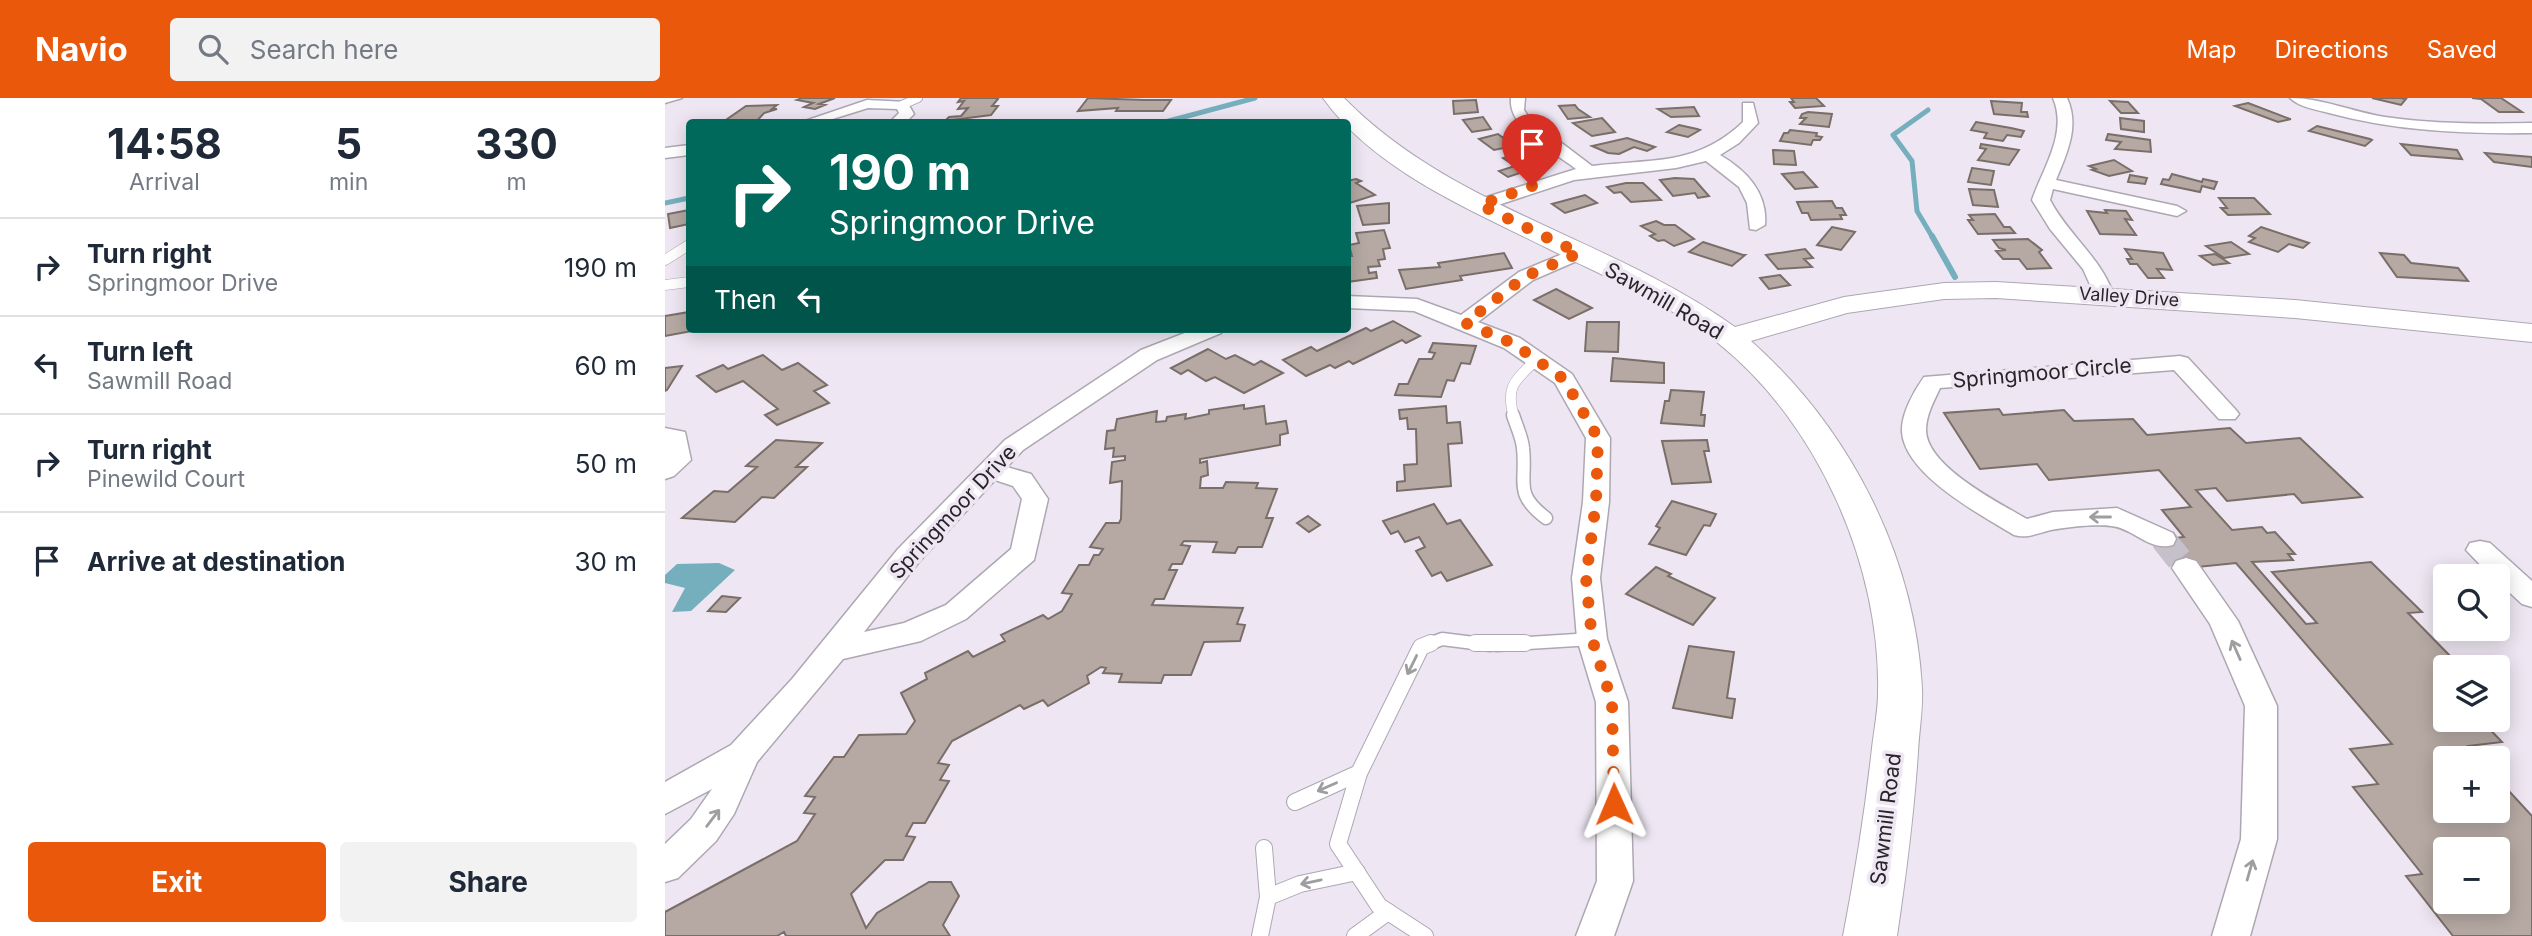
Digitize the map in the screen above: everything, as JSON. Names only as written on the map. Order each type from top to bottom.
[{"type":"street","points":[[665,100],[675,98]]},
{"type":"street","name":"Sawmill Road","points":[[1333,98],[1367,131],[1419,170],[1480,205],[1579,253],[1730,338],[1793,397],[1839,464],[1867,527],[1890,606],[1900,688],[1890,817],[1870,936]]},
{"type":"street","points":[[1518,98],[1517,110],[1525,122],[1588,172]]},
{"type":"street","points":[[2060,98],[2067,108],[2067,124],[2042,201],[2048,216],[2085,254],[2099,276],[2104,296]]},
{"type":"street","points":[[2297,98],[2361,117],[2411,125],[2532,128]]},
{"type":"street","points":[[817,119],[877,101],[902,106],[907,114],[901,119]]},
{"type":"street","points":[[1480,205],[1554,179],[1588,172],[1711,157],[1738,139],[1751,123],[1748,106]]},
{"type":"street","points":[[665,153],[686,150]]},
{"type":"street","points":[[1711,157],[1733,170],[1753,194],[1759,211],[1756,225]]},
{"type":"street","points":[[2046,183],[2177,211]]},
{"type":"street","points":[[1465,323],[1526,276],[1579,253]]},
{"type":"street","name":"Valley Drive","points":[[1730,338],[1844,305],[1944,291],[2032,290],[2364,315],[2532,333]]},
{"type":"street","points":[[1351,302],[1417,305],[1512,343],[1564,379],[1598,438],[1596,502],[1586,578],[1592,639],[1612,702],[1615,881],[1595,936]]},
{"type":"street","name":"Springmoor Drive","points":[[743,755],[834,650],[908,556],[1014,444],[1149,355],[1204,333]]},
{"type":"street","name":"Springmoor Circle","points":[[2163,540],[2117,517],[2053,521],[2022,529],[1929,465],[1914,434],[1918,414],[1932,382],[2180,363],[2227,414]]},
{"type":"street","points":[[665,435],[677,437],[679,460],[665,471]]},
{"type":"street","points":[[834,650],[911,633],[956,612],[1024,553],[1035,499],[1022,480],[990,470]]},
{"type":"street","points":[[2480,550],[2532,597]]},
{"type":"street","points":[[2186,568],[2223,621],[2261,706],[2259,839],[2231,936]]},
{"type":"street","points":[[665,799],[743,755]]},
{"type":"street","points":[[665,866],[692,845],[730,794],[743,755]]},
{"type":"lane","points":[[902,106],[918,98]]},
{"type":"lane","points":[[665,260],[686,247]]},
{"type":"lane","points":[[665,285],[686,282]]},
{"type":"lane","points":[[1536,360],[1514,382],[1508,397],[1523,447],[1522,492],[1533,508],[1546,518]]},
{"type":"lane","points":[[1425,936],[1379,906],[1338,844],[1359,773],[1421,647],[1442,639],[1492,645],[1592,639]]},
{"type":"lane","points":[[1295,802],[1359,773]]},
{"type":"lane","points":[[1260,936],[1268,897],[1264,848]]},
{"type":"lane","points":[[1268,897],[1300,884],[1357,872]]},
{"type":"lane","points":[[1355,936],[1388,912]]},
{"type":"water","points":[[719,563],[735,570],[691,611],[672,612],[685,588],[665,583],[665,575],[677,564]]},
{"type":"building","points":[[835,98],[819,104],[825,105],[815,109],[804,107],[813,103],[797,100]]},
{"type":"building","points":[[961,98],[995,98],[998,99],[992,106],[998,106],[991,115],[947,119],[961,116],[968,108],[958,109],[964,101],[958,102]]},
{"type":"building","points":[[1088,98],[1171,100],[1163,111],[1116,111],[1118,108],[1078,111]]},
{"type":"building","points":[[1791,98],[1816,98],[1824,106],[1795,108],[1790,102],[1794,102]]},
{"type":"building","points":[[2372,98],[2400,98],[2406,99],[2401,105]]},
{"type":"building","points":[[2472,98],[2501,98],[2522,112],[2499,112],[2481,99]]},
{"type":"building","points":[[1476,100],[1478,112],[1454,114],[1453,101]]},
{"type":"building","points":[[1991,101],[2022,103],[2021,112],[2027,112],[2028,117],[1994,114]]},
{"type":"building","points":[[2110,101],[2128,102],[2138,113],[2121,113]]},
{"type":"building","points":[[2248,103],[2291,119],[2278,122],[2235,106]]},
{"type":"building","points":[[777,105],[772,109],[777,109],[764,113],[759,119],[727,119],[746,106]]},
{"type":"building","points":[[1575,105],[1590,117],[1568,119],[1559,106]]},
{"type":"building","points":[[1694,107],[1699,116],[1671,117],[1658,109]]},
{"type":"building","points":[[1802,114],[1832,114],[1829,127],[1800,124],[1806,118],[1800,118]]},
{"type":"building","points":[[1483,117],[1491,129],[1472,132],[1463,120]]},
{"type":"building","points":[[1602,118],[1615,132],[1592,136],[1573,123]]},
{"type":"building","points":[[2120,118],[2144,121],[2144,132],[2121,129]]},
{"type":"building","points":[[1976,122],[2024,131],[2021,137],[2007,135],[2003,141],[1984,138],[1987,133],[1971,130]]},
{"type":"building","points":[[1679,125],[1700,130],[1688,137],[1667,132]]},
{"type":"building","points":[[2317,126],[2372,140],[2365,146],[2309,131]]},
{"type":"building","points":[[1790,130],[1817,133],[1816,136],[1822,137],[1820,140],[1813,140],[1811,145],[1780,141],[1784,133]]},
{"type":"building","points":[[1498,134],[1514,146],[1494,150],[1479,139]]},
{"type":"building","points":[[2108,134],[2150,140],[2151,152],[2115,149],[2121,142],[2106,140]]},
{"type":"building","points":[[1627,138],[1655,147],[1647,151],[1634,147],[1619,154],[1608,153],[1592,146]]},
{"type":"building","points":[[1981,144],[2019,150],[2009,165],[1978,160],[1986,149],[1980,148]]},
{"type":"building","points":[[2401,144],[2457,150],[2462,159],[2411,155]]},
{"type":"building","points":[[1773,150],[1794,151],[1796,165],[1774,164]]},
{"type":"building","points":[[1524,152],[1541,166],[1508,177],[1499,171],[1515,166],[1503,158]]},
{"type":"building","points":[[2485,153],[2532,157],[2532,167],[2494,162]]},
{"type":"building","points":[[2114,160],[2132,171],[2109,176],[2092,170],[2096,169],[2089,166]]},
{"type":"building","points":[[1972,168],[1994,171],[1991,185],[1968,182]]},
{"type":"building","points":[[1803,172],[1817,187],[1795,189],[1782,174]]},
{"type":"building","points":[[2172,174],[2202,182],[2203,179],[2217,182],[2214,189],[2202,186],[2200,192],[2161,184],[2163,179],[2169,180]]},
{"type":"building","points":[[2130,175],[2147,178],[2145,184],[2128,182]]},
{"type":"building","points":[[1694,179],[1709,196],[1698,198],[1695,193],[1673,196],[1660,180]]},
{"type":"building","points":[[1351,180],[1361,181],[1356,183],[1375,195],[1351,203]]},
{"type":"building","points":[[1643,183],[1661,200],[1631,202],[1621,192],[1614,193],[1607,187]]},
{"type":"building","points":[[1969,189],[1994,190],[1998,207],[1973,205]]},
{"type":"building","points":[[1585,195],[1597,203],[1565,213],[1552,204]]},
{"type":"building","points":[[2219,198],[2254,198],[2270,214],[2228,215],[2221,208],[2227,208]]},
{"type":"building","points":[[1832,201],[1836,208],[1842,208],[1846,215],[1840,215],[1842,219],[1811,220],[1808,213],[1802,213],[1797,202]]},
{"type":"building","points":[[1389,203],[1389,223],[1363,225],[1357,206]]},
{"type":"building","points":[[2105,210],[2126,211],[2132,220],[2125,219],[2136,235],[2100,234],[2087,211],[2107,213]]},
{"type":"building","points":[[686,211],[686,225],[670,228],[668,214]]},
{"type":"building","points":[[1995,214],[2004,227],[2010,227],[2015,233],[1978,234],[1968,220],[1973,220],[1969,215]]},
{"type":"building","points":[[1656,221],[1664,225],[1675,225],[1694,239],[1674,246],[1664,240],[1658,241],[1650,236],[1655,234],[1641,226]]},
{"type":"building","points":[[1832,227],[1855,232],[1841,250],[1817,245]]},
{"type":"building","points":[[2261,227],[2309,243],[2303,248],[2289,244],[2278,252],[2249,242],[2255,238],[2249,236]]},
{"type":"building","points":[[1384,230],[1390,248],[1383,249],[1385,259],[1378,260],[1380,266],[1368,267],[1369,273],[1376,272],[1377,278],[1351,281],[1351,245],[1359,243],[1356,233]]},
{"type":"building","points":[[2028,239],[2042,250],[2039,252],[2051,268],[2027,269],[2019,259],[2003,259],[1996,251],[2006,250],[1999,248],[1993,240]]},
{"type":"building","points":[[1703,242],[1745,255],[1732,266],[1689,252]]},
{"type":"building","points":[[2231,242],[2249,254],[2224,258],[2206,246]]},
{"type":"building","points":[[1805,249],[1813,258],[1804,259],[1812,267],[1778,269],[1766,255]]},
{"type":"building","points":[[2125,249],[2163,253],[2172,270],[2157,269],[2164,278],[2148,278],[2137,264],[2130,264],[2127,259],[2132,259]]},
{"type":"building","points":[[1504,253],[1512,268],[1460,276],[1462,280],[1406,289],[1399,270],[1440,267],[1438,263]]},
{"type":"building","points":[[2380,253],[2404,255],[2411,263],[2458,268],[2468,281],[2397,277]]},
{"type":"building","points":[[2215,254],[2229,263],[2213,265],[2200,256]]},
{"type":"building","points":[[1780,275],[1790,285],[1769,289],[1760,278]]},
{"type":"building","points":[[1556,289],[1592,308],[1569,319],[1534,300]]},
{"type":"building","points":[[686,312],[686,332],[665,336],[665,316]]},
{"type":"building","points":[[1393,321],[1420,336],[1406,343],[1402,340],[1353,364],[1349,361],[1335,368],[1330,365],[1306,376],[1283,360],[1311,347],[1317,351],[1366,328],[1371,331]]},
{"type":"building","points":[[1587,322],[1619,322],[1618,352],[1585,351]]},
{"type":"building","points":[[1433,343],[1476,346],[1470,364],[1461,363],[1454,381],[1447,380],[1441,397],[1395,395],[1399,384],[1408,384],[1419,359],[1432,359],[1435,353],[1429,352]]},
{"type":"building","points":[[1208,349],[1226,359],[1235,355],[1254,365],[1261,361],[1283,373],[1244,393],[1215,377],[1206,381],[1188,370],[1181,374],[1171,368]]},
{"type":"building","points":[[763,355],[782,370],[798,363],[827,385],[814,391],[829,403],[777,425],[765,415],[778,409],[743,381],[716,392],[697,376],[723,365],[728,369]]},
{"type":"building","points":[[1613,358],[1664,363],[1664,383],[1611,381]]},
{"type":"building","points":[[682,366],[667,390],[665,391],[665,368]]},
{"type":"building","points":[[1671,390],[1704,392],[1701,415],[1705,415],[1704,426],[1661,423],[1665,401],[1669,401]]},
{"type":"building","points":[[1244,405],[1244,409],[1264,406],[1266,424],[1286,421],[1288,433],[1280,435],[1280,445],[1200,459],[1200,463],[1207,461],[1208,475],[1201,477],[1200,488],[1223,488],[1226,482],[1258,483],[1256,488],[1277,489],[1266,518],[1273,518],[1262,547],[1238,547],[1235,553],[1213,552],[1217,542],[1184,541],[1181,545],[1190,546],[1182,564],[1172,564],[1169,570],[1177,570],[1164,599],[1155,599],[1152,605],[1243,608],[1237,624],[1245,625],[1240,641],[1204,642],[1191,675],[1164,675],[1161,683],[1119,682],[1122,674],[1103,673],[1106,668],[1101,667],[1087,676],[1089,683],[1048,706],[1043,700],[1024,709],[1020,705],[952,741],[938,763],[949,765],[940,780],[949,781],[925,823],[913,823],[906,836],[915,837],[903,860],[885,860],[851,894],[866,928],[877,913],[929,882],[951,882],[959,896],[943,925],[950,936],[786,936],[784,932],[777,936],[665,936],[665,912],[797,841],[815,814],[804,813],[815,797],[805,796],[834,757],[844,757],[859,735],[906,734],[915,721],[901,693],[927,679],[925,673],[968,651],[973,657],[1005,641],[1001,635],[1043,615],[1048,619],[1062,611],[1072,594],[1062,593],[1079,565],[1089,565],[1094,555],[1099,555],[1103,549],[1090,547],[1106,523],[1119,523],[1121,519],[1122,481],[1110,483],[1112,462],[1125,460],[1125,456],[1113,457],[1114,448],[1105,449],[1107,431],[1115,430],[1117,419],[1157,411],[1156,422],[1186,414],[1185,419],[1209,414],[1209,410]]},
{"type":"building","points":[[1446,406],[1447,423],[1460,422],[1462,443],[1448,444],[1451,486],[1397,491],[1397,482],[1405,481],[1404,465],[1417,464],[1416,429],[1408,429],[1407,418],[1400,419],[1399,410]]},
{"type":"building","points":[[1999,409],[2003,415],[2064,410],[2074,421],[2133,419],[2147,435],[2230,428],[2246,443],[2300,438],[2362,497],[2302,503],[2294,494],[2227,501],[2216,488],[2196,490],[2232,530],[2262,527],[2267,533],[2275,532],[2295,554],[2288,554],[2293,560],[2252,562],[2306,624],[2317,623],[2272,572],[2371,562],[2422,612],[2408,613],[2449,655],[2433,655],[2433,732],[2492,732],[2502,742],[2433,746],[2433,823],[2510,823],[2510,792],[2532,816],[2532,936],[2453,936],[2436,914],[2510,914],[2510,837],[2433,837],[2433,910],[2406,876],[2422,874],[2353,787],[2378,784],[2350,749],[2392,744],[2236,563],[2178,569],[2156,540],[2184,537],[2162,510],[2191,507],[2159,470],[2049,480],[2037,464],[1980,469],[1944,413]]},
{"type":"building","points":[[776,440],[822,443],[796,467],[807,467],[774,498],[762,497],[735,522],[682,518],[714,491],[728,492],[757,467],[746,466]]},
{"type":"building","points":[[1707,440],[1709,451],[1704,451],[1711,482],[1672,484],[1662,441]]},
{"type":"building","points":[[1672,501],[1716,514],[1710,526],[1704,525],[1686,555],[1649,544],[1660,528],[1656,526]]},
{"type":"building","points":[[1434,504],[1447,524],[1460,520],[1492,565],[1447,581],[1441,572],[1432,576],[1416,551],[1425,547],[1419,537],[1405,542],[1398,531],[1391,534],[1383,521]]},
{"type":"building","points":[[1308,516],[1320,525],[1309,532],[1297,523]]},
{"type":"building","points":[[1656,567],[1671,574],[1668,576],[1715,598],[1693,625],[1626,594]]},
{"type":"building","points":[[722,596],[740,598],[726,612],[708,611]]},
{"type":"building","points":[[1689,646],[1734,652],[1727,698],[1735,699],[1732,718],[1673,708]]},
{"type":"waterway","points":[[1176,119],[1255,98]]},
{"type":"waterway","points":[[1928,110],[1893,135],[1912,161],[1917,211],[1933,238]]},
{"type":"waterway","points":[[665,203],[686,199]]},
{"type":"waterway","points":[[1932,236],[1955,277]]},
{"type":"tunnel","points":[[2163,539],[2186,568]]},
{"type":"route","points":[[1532,186],[1480,205],[1579,253],[1526,276],[1465,323],[1512,343],[1564,379],[1598,438],[1596,502],[1586,578],[1592,639],[1612,702],[1614,804]]}]
